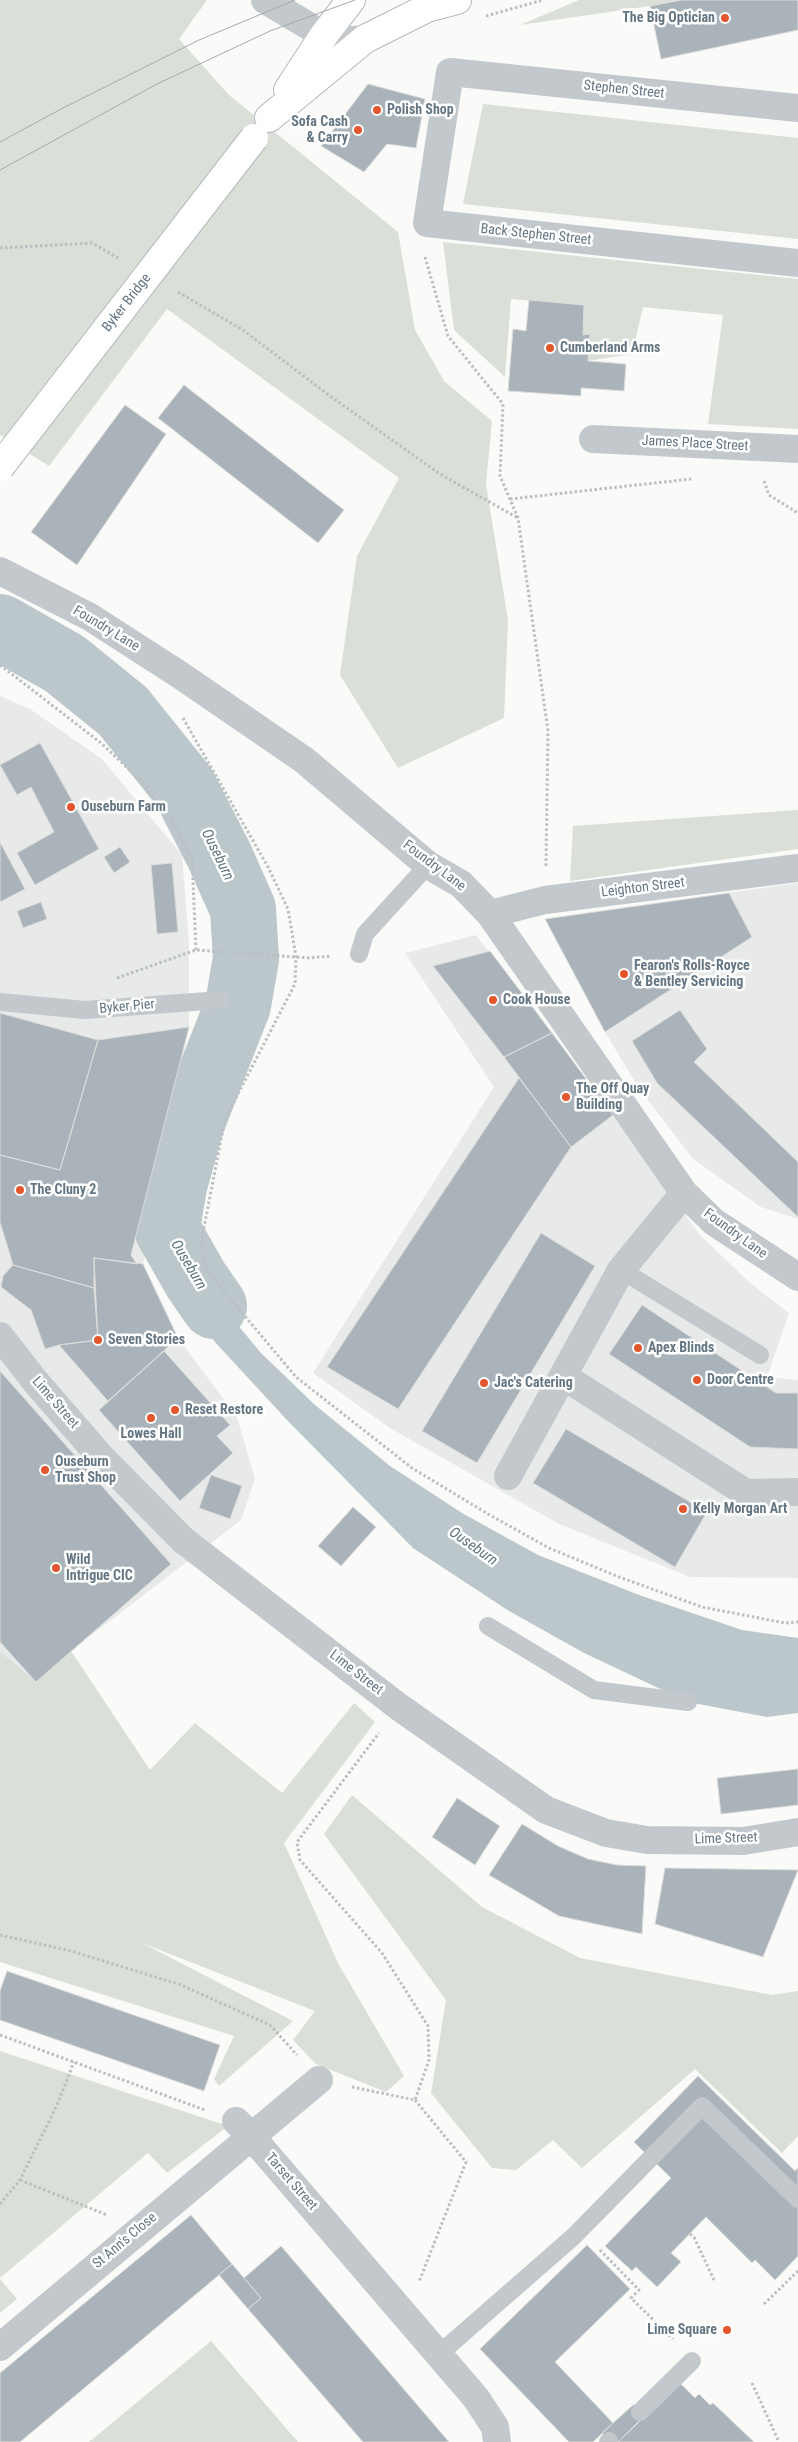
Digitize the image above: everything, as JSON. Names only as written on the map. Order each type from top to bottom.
[{"type":"main road","points":[[261,128],[324,35],[351,0]]},
{"type":"main road","points":[[261,128],[365,39],[428,8],[457,0]]},
{"type":"main road","name":"Byker Bridge","points":[[0,467],[261,128]]},
{"type":"street","points":[[265,0],[324,35],[344,41],[365,39]]},
{"type":"street","name":"Stephen Street","points":[[450,72],[798,108]]},
{"type":"street","name":"Back Stephen Street","points":[[450,72],[427,223],[798,263]]},
{"type":"street","name":"James Place Street","points":[[593,439],[755,459],[798,450]]},
{"type":"street","name":"Foundry Lane","points":[[0,571],[90,617],[180,675],[304,760],[428,865],[461,884],[490,914],[684,1193],[714,1222],[798,1277]]},
{"type":"street","name":"Leighton Street","points":[[490,914],[545,900],[798,868]]},
{"type":"street","points":[[508,1476],[621,1270],[684,1193]]},
{"type":"street","name":"Lime Street","points":[[0,1336],[35,1381],[100,1455],[183,1540],[399,1707],[546,1810],[606,1833],[647,1840],[743,1841],[798,1832]]},
{"type":"street","points":[[563,1376],[746,1493],[798,1492]]},
{"type":"street","name":"St Ann's Close","points":[[0,2347],[140,2228],[244,2128],[319,2080]]},
{"type":"street","name":"Tarset Street","points":[[244,2128],[476,2398],[494,2427],[497,2442]]},
{"type":"lane","points":[[359,954],[364,934],[428,865]]},
{"type":"lane","name":"Byker Pier","points":[[0,1002],[34,1007],[85,1010],[221,1000]]},
{"type":"lane","points":[[621,1270],[760,1354]]},
{"type":"lane","points":[[488,1626],[594,1690],[688,1702]]},
{"type":"lane","points":[[438,2355],[573,2237],[702,2106],[798,2199]]},
{"type":"lane","points":[[640,2412],[692,2361]]},
{"type":"path","points":[[481,18],[544,0]]},
{"type":"path","points":[[0,248],[92,243],[126,262]]},
{"type":"path","points":[[424,251],[448,336],[504,404],[500,476],[518,518],[548,731],[545,900]]},
{"type":"path","points":[[176,291],[243,330],[330,396],[440,474],[518,518]]},
{"type":"path","points":[[755,459],[769,495],[798,514]]},
{"type":"path","points":[[510,500],[693,479]]},
{"type":"path","points":[[0,665],[101,744],[137,777],[171,818],[192,859],[196,950]]},
{"type":"path","points":[[180,675],[181,716],[263,859],[288,909],[296,957],[295,984],[225,1119],[201,1243],[207,1271],[296,1378],[412,1468],[480,1509],[549,1548],[619,1577],[702,1607],[785,1623],[798,1622]]},
{"type":"path","points":[[115,978],[196,950],[296,957],[359,954]]},
{"type":"path","points":[[399,1707],[296,1842],[300,1860],[382,1953],[428,2026],[429,2060],[415,2100]]},
{"type":"path","points":[[0,1935],[71,1951],[181,1986],[270,2025],[319,2080],[415,2100],[466,2162],[407,2317]]},
{"type":"path","points":[[0,2035],[244,2128]]},
{"type":"path","points":[[0,2204],[20,2180],[57,2105],[74,2062]]},
{"type":"path","points":[[20,2180],[140,2228]]},
{"type":"path","points":[[690,2234],[694,2237],[714,2280]]},
{"type":"path","points":[[596,2245],[639,2290],[631,2298],[677,2343]]},
{"type":"path","points":[[764,2304],[798,2271]]},
{"type":"path","points":[[752,2383],[779,2442]]},
{"type":"shaded area","points":[[0,0],[207,0],[179,39],[229,95],[398,232],[415,330],[444,381],[492,421],[486,484],[508,620],[504,718],[398,768],[340,675],[357,556],[399,478],[167,309],[49,466],[0,435]]},
{"type":"shaded area","points":[[579,0],[676,0],[650,6],[520,25]]},
{"type":"shaded area","points":[[483,104],[798,138],[798,239],[463,204]]},
{"type":"shaded area","points":[[443,242],[798,279],[798,429],[708,424],[723,315],[643,307],[632,354],[588,361],[590,335],[583,335],[584,305],[511,299],[505,377],[454,330]]},
{"type":"shaded area","points":[[0,696],[30,709],[102,759],[182,855],[189,944],[189,1027],[143,1264],[178,1338],[237,1417],[255,1479],[241,1520],[71,1651],[36,1682],[0,1651]]},
{"type":"shaded area","points":[[798,810],[798,849],[570,881],[573,826]]},
{"type":"shaded area","points":[[798,883],[798,1219],[761,1207],[693,1159],[638,1087],[605,1032],[545,919]]},
{"type":"shaded area","points":[[476,935],[552,1033],[700,1235],[750,1283],[789,1313],[767,1377],[798,1380],[798,1578],[690,1577],[559,1524],[390,1428],[313,1373],[494,1087],[405,953]]},
{"type":"shaded area","points":[[0,1651],[36,1682],[71,1651],[150,1770],[195,1723],[282,1793],[354,1703],[375,1722],[284,1843],[339,1965],[404,2076],[386,2092],[316,2064],[293,2040],[315,2011],[142,1943],[293,2021],[219,2086],[214,2079],[234,2036],[0,1962]]},
{"type":"shaded area","points":[[352,1795],[482,1907],[580,1958],[772,1995],[798,1991],[798,2136],[782,2153],[695,2069],[582,2168],[553,2140],[516,2170],[492,2168],[431,2093],[446,2000],[324,1834]]},
{"type":"shaded area","points":[[0,2051],[228,2126],[167,2173],[148,2153],[0,2278]]},
{"type":"shaded area","points":[[0,2279],[17,2299],[0,2313]]},
{"type":"shaded area","points":[[211,2341],[298,2442],[89,2442]]},
{"type":"water","points":[[167,1229],[211,1293],[261,1353],[315,1405],[390,1466],[462,1513],[538,1555],[639,1595],[742,1630],[798,1638],[798,1713],[767,1717],[688,1702],[584,1653],[509,1611],[413,1548],[287,1420],[214,1341],[173,1273]]},
{"type":"building","name":"The Big Optician","points":[[681,0],[798,0],[798,30],[661,59],[650,6]]},
{"type":"building","points":[[368,84],[425,99],[416,148],[387,144],[364,172],[321,146]]},
{"type":"building","name":"Cumberland Arms","points":[[529,300],[584,305],[583,335],[590,334],[588,361],[626,364],[624,391],[581,388],[581,396],[508,391],[513,329],[526,331]]},
{"type":"building","points":[[184,385],[344,510],[318,543],[158,418]]},
{"type":"building","points":[[125,405],[166,434],[77,565],[31,532]]},
{"type":"building","points":[[40,743],[99,849],[35,885],[17,853],[54,832],[31,787],[17,795],[0,765]]},
{"type":"building","points":[[0,842],[25,889],[0,902]]},
{"type":"building","points":[[120,847],[130,862],[114,873],[104,857]]},
{"type":"building","points":[[172,863],[178,932],[157,934],[151,865]]},
{"type":"building","points":[[729,893],[752,937],[605,1032],[545,919]]},
{"type":"building","points":[[41,902],[47,919],[23,928],[17,911]]},
{"type":"building","name":"Cook House","points":[[490,951],[552,1033],[504,1057],[433,966]]},
{"type":"building","points":[[680,1010],[707,1049],[694,1062],[798,1162],[798,1217],[657,1083],[632,1041]]},
{"type":"building","points":[[0,1013],[98,1040],[60,1170],[0,1155]]},
{"type":"building","points":[[189,1027],[131,1255],[137,1264],[94,1258],[94,1288],[13,1265],[0,1222],[0,1155],[60,1170],[98,1040]]},
{"type":"building","name":"The Off Quay Building","points":[[552,1033],[613,1115],[571,1147],[504,1057]]},
{"type":"building","points":[[519,1078],[571,1147],[398,1409],[327,1367]]},
{"type":"building","points":[[541,1233],[595,1266],[477,1463],[422,1431]]},
{"type":"building","points":[[94,1258],[143,1264],[178,1338],[108,1401],[59,1345],[98,1340]]},
{"type":"building","points":[[13,1265],[94,1288],[98,1340],[59,1345],[45,1349],[31,1310],[1,1287],[3,1276]]},
{"type":"building","points":[[642,1305],[776,1393],[798,1393],[798,1449],[750,1447],[609,1354]]},
{"type":"building","points":[[164,1351],[230,1425],[217,1436],[233,1453],[180,1501],[99,1410]]},
{"type":"building","points":[[0,1371],[171,1564],[36,1682],[0,1642]]},
{"type":"building","points":[[566,1429],[707,1512],[675,1567],[533,1483]]},
{"type":"building","points":[[211,1475],[242,1486],[230,1519],[199,1508]]},
{"type":"building","points":[[353,1507],[376,1527],[341,1566],[318,1546]]},
{"type":"building","points":[[798,1769],[798,1805],[721,1814],[717,1778]]},
{"type":"building","points":[[457,1798],[500,1826],[475,1865],[432,1837]]},
{"type":"building","points":[[522,1824],[558,1846],[588,1859],[617,1865],[646,1866],[642,1934],[559,1916],[489,1875]]},
{"type":"building","points":[[665,1868],[798,1870],[763,1957],[655,1924]]},
{"type":"building","points":[[7,1971],[220,2045],[204,2091],[0,2020],[0,1991]]},
{"type":"building","points":[[698,2076],[795,2171],[798,2168],[798,2256],[775,2280],[755,2260],[752,2263],[706,2217],[671,2253],[681,2262],[657,2287],[636,2267],[632,2271],[605,2246],[671,2178],[634,2142]]},
{"type":"building","points":[[191,2215],[232,2264],[20,2442],[0,2442],[0,2373]]},
{"type":"building","points":[[587,2245],[630,2289],[555,2362],[613,2423],[593,2442],[569,2442],[480,2349]]},
{"type":"building","points":[[281,2246],[449,2442],[363,2442],[248,2309],[261,2298],[244,2278]]},
{"type":"building","points":[[232,2264],[261,2298],[248,2309],[219,2275]]},
{"type":"building","points":[[680,2383],[695,2398],[699,2394],[710,2405],[713,2403],[754,2442],[618,2442]]},
{"type":"building","points":[[633,2405],[644,2416],[618,2442],[610,2442],[602,2433]]},
{"type":"waterway","name":"Ouseburn","points":[[0,627],[65,664],[123,711],[184,787],[220,857],[243,909],[246,959],[238,1005],[191,1125],[174,1186],[167,1229],[196,1280],[214,1306]]},
{"type":"tram line","points":[[0,142],[61,109],[199,40],[295,0]]},
{"type":"tram line","points":[[0,170],[157,84],[270,31],[355,0]]},
{"type":"place","name":"The Big Optician","points":[[725,18]]},
{"type":"place","name":"Polish Shop","points":[[377,110]]},
{"type":"place","name":"Sofa Cash & Carry","points":[[358,130]]},
{"type":"place","name":"Cumberland Arms","points":[[550,348]]},
{"type":"place","name":"Ouseburn Farm","points":[[71,807]]},
{"type":"place","name":"Fearon's Rolls-Royce & Bentley Servicing","points":[[624,974]]},
{"type":"place","name":"Cook House","points":[[493,1000]]},
{"type":"place","name":"The Off Quay Building","points":[[566,1097]]},
{"type":"place","name":"The Cluny 2","points":[[20,1190]]},
{"type":"place","name":"Seven Stories","points":[[98,1340]]},
{"type":"place","name":"Apex Blinds","points":[[638,1348]]},
{"type":"place","name":"Door Centre","points":[[697,1380]]},
{"type":"place","name":"Jac's Catering","points":[[484,1383]]},
{"type":"place","name":"Reset Restore","points":[[175,1410]]},
{"type":"place","name":"Lowes Hall","points":[[151,1418]]},
{"type":"place","name":"Ouseburn Trust Shop","points":[[45,1470]]},
{"type":"place","name":"Kelly Morgan Art","points":[[683,1509]]},
{"type":"place","name":"Wild Intrigue CIC","points":[[56,1568]]},
{"type":"place","name":"Lime Square","points":[[727,2330]]}]
